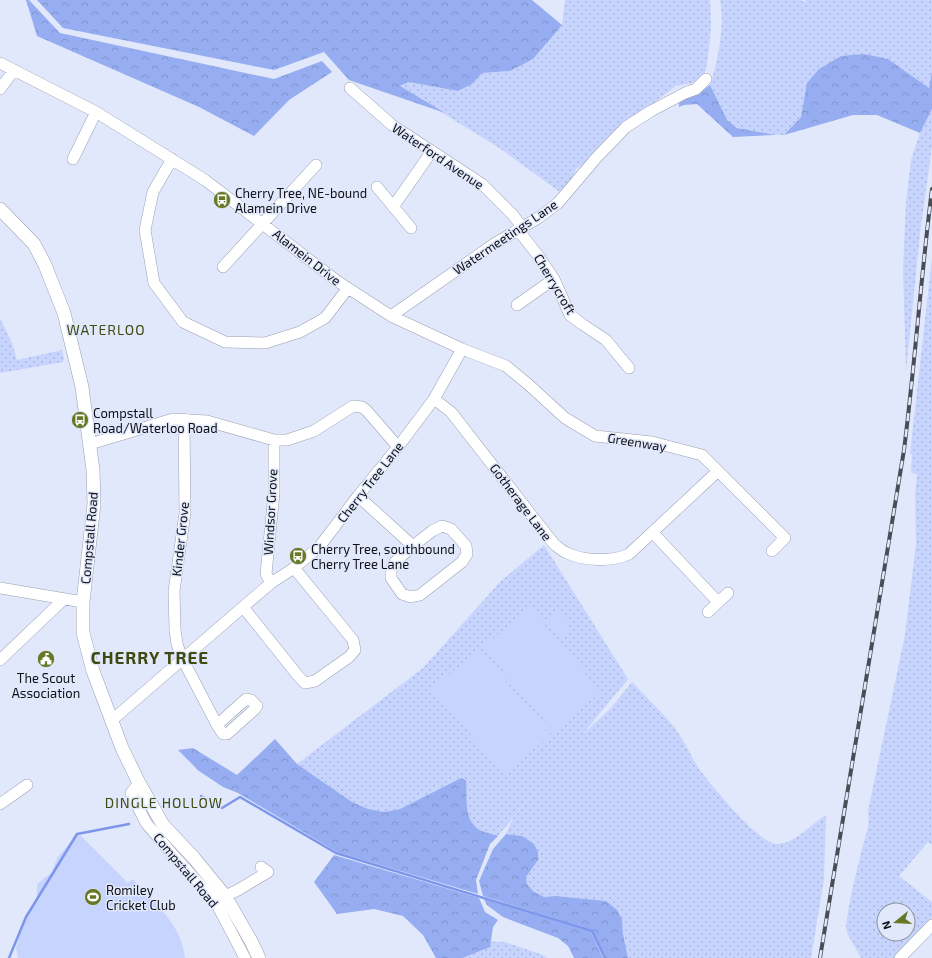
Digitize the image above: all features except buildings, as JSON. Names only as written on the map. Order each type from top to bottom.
[{"type":"main road","name":"Compstall Road","points":[[0,210],[34,244],[53,284],[64,313],[82,387],[93,470],[94,504],[82,602],[83,633],[88,655],[111,721],[122,748],[140,783],[164,825],[194,858],[225,896],[259,958]]},
{"type":"street","name":"Alamein Drive","points":[[0,63],[96,112],[205,180],[337,281],[390,316],[462,349]]},
{"type":"street","points":[[0,89],[14,70]]},
{"type":"street","name":"Watermeetings Lane","points":[[390,316],[494,244],[538,218],[558,203],[597,157],[626,128],[651,111],[685,93],[696,89],[706,79]]},
{"type":"street","name":"Waterford Avenue","points":[[350,88],[392,125],[482,184],[513,216],[520,228]]},
{"type":"street","points":[[73,159],[96,112]]},
{"type":"street","points":[[393,207],[432,151]]},
{"type":"street","points":[[172,159],[153,192],[145,230],[154,282],[183,322],[225,342],[265,343],[300,332],[325,318],[348,288]]},
{"type":"street","points":[[223,267],[316,165]]},
{"type":"street","points":[[377,187],[411,228]]},
{"type":"street","name":"Cherrycroft","points":[[520,228],[554,278],[570,314],[606,340],[629,368]]},
{"type":"street","points":[[517,305],[554,278]]},
{"type":"street","name":"Cherry Tree Lane","points":[[111,721],[182,658],[271,583],[294,568],[320,546],[434,399],[462,349]]},
{"type":"street","name":"Greenway","points":[[462,349],[506,366],[565,418],[595,436],[652,442],[702,455],[785,538],[772,552]]},
{"type":"street","name":"Gotherage Lane","points":[[434,399],[452,412],[554,544],[567,553],[595,559],[610,560],[621,558],[629,554],[653,533],[718,470]]},
{"type":"street","points":[[90,444],[164,421],[184,419],[207,421],[274,440],[287,440],[314,431],[353,406],[358,406],[367,411],[398,447]]},
{"type":"street","name":"Kinder Grove","points":[[184,419],[185,512],[174,591],[177,644],[182,658],[217,725]]},
{"type":"street","name":"Windsor Grove","points":[[271,583],[266,574],[274,493],[274,440]]},
{"type":"street","points":[[358,496],[413,546]]},
{"type":"street","points":[[442,526],[451,528],[466,546],[467,554],[462,562],[420,595],[410,597],[402,594],[391,578],[391,569],[395,562],[413,546],[432,531],[442,526]]},
{"type":"street","points":[[653,533],[718,602]]},
{"type":"street","points":[[243,607],[305,683],[315,681],[349,657],[355,650],[353,640],[294,568]]},
{"type":"street","points":[[0,588],[82,602]]},
{"type":"street","points":[[708,612],[728,593]]},
{"type":"street","points":[[0,660],[64,599]]},
{"type":"street","name":"Compstall Road","points":[[140,783],[132,793],[146,823],[215,901],[245,958]]},
{"type":"street","points":[[0,804],[27,785]]},
{"type":"street","points":[[225,896],[238,890],[268,869]]},
{"type":"street","points":[[900,958],[932,925]]},
{"type":"shaded area","points":[[565,0],[710,0],[711,25],[706,69],[702,78],[697,82],[676,86],[620,128],[584,164],[577,168],[569,183],[560,192],[498,147],[400,87],[409,82],[458,91],[472,84],[482,73],[510,71],[562,25]]},
{"type":"shaded area","points":[[720,0],[801,0],[805,2],[806,0],[932,0],[932,71],[929,88],[888,59],[804,102],[801,117],[784,135],[744,130],[730,123],[726,119],[710,85],[716,65],[720,43],[722,21]]},
{"type":"shaded area","points":[[932,109],[932,147],[920,234],[906,371],[903,269],[906,203],[911,160],[920,133]]},
{"type":"shaded area","points":[[932,258],[932,845],[928,842],[899,876],[932,902],[932,918],[916,935],[916,902],[876,902],[876,942],[910,942],[895,958],[861,958],[847,933],[846,926],[854,880],[868,828],[868,811],[905,635],[916,544],[915,493],[917,474],[911,473],[912,454],[910,454]]},
{"type":"shaded area","points":[[0,318],[12,343],[17,360],[62,350],[64,359],[63,362],[0,373]]},
{"type":"shaded area","points":[[544,545],[628,679],[582,735],[611,708],[632,682],[674,727],[699,769],[713,787],[748,825],[769,842],[777,844],[791,840],[826,815],[824,879],[811,958],[628,958],[623,934],[622,919],[606,901],[556,896],[544,897],[533,891],[527,884],[526,877],[538,860],[522,836],[506,834],[512,820],[541,784],[498,836],[482,831],[471,822],[467,809],[466,780],[460,778],[400,809],[384,812],[368,809],[352,802],[297,764],[423,668],[500,582]]},
{"type":"shaded area","points":[[530,607],[601,692],[554,732],[483,647]]},
{"type":"shaded area","points":[[559,610],[572,630],[560,638],[546,618]]},
{"type":"shaded area","points":[[479,649],[551,735],[504,774],[432,689]]},
{"type":"shaded area","name":"Romiley Cricket Club","points":[[80,835],[128,883],[133,879],[166,915],[179,935],[185,958],[18,958],[16,948],[20,933],[29,912],[37,900],[37,884],[52,872],[57,858],[76,836]]},
{"type":"shaded area","points":[[468,941],[505,942],[543,955],[547,958],[447,958]]},
{"type":"green space","points":[[26,0],[29,0],[60,33],[274,79],[322,61],[332,72],[289,100],[254,136],[199,107],[37,36]]},
{"type":"green space","points":[[37,0],[532,0],[562,25],[533,59],[510,71],[482,73],[472,84],[458,91],[409,82],[400,86],[445,113],[349,80],[324,52],[274,70],[63,28]]},
{"type":"green space","points":[[864,54],[888,59],[929,88],[932,71],[932,109],[920,133],[877,115],[853,115],[784,135],[801,117],[807,83],[819,69],[841,56]]},
{"type":"green space","points":[[710,85],[727,120],[737,128],[775,135],[733,137],[697,104],[679,107],[679,99],[703,90]]},
{"type":"green space","points":[[275,739],[297,764],[352,802],[368,809],[384,812],[400,809],[461,778],[466,780],[467,808],[471,822],[482,831],[498,836],[490,844],[476,880],[478,894],[337,852],[238,793],[223,787],[199,771],[178,750],[193,748],[237,775]]},
{"type":"green space","points":[[506,834],[522,836],[534,844],[538,852],[538,860],[526,877],[527,884],[533,891],[544,897],[556,896],[606,901],[617,910],[622,919],[623,934],[628,958],[606,958],[592,930],[483,896],[479,881],[493,849]]},
{"type":"green space","points":[[334,855],[479,898],[485,912],[498,920],[493,927],[490,947],[462,958],[436,958],[423,935],[403,916],[374,909],[337,914],[314,882]]},
{"type":"green space","points":[[484,899],[591,932],[603,958],[574,958],[568,946],[558,938],[503,917],[487,905]]},
{"type":"waterway","points":[[201,796],[222,808],[240,797],[336,853],[592,931],[605,958]]},
{"type":"waterway","points":[[9,958],[26,917],[77,834],[129,824]]},
{"type":"railway","points":[[820,958],[904,450],[932,189]]},
{"type":"place","name":"Cherry Tree, NE-bound Alamein Drive","points":[[222,200]]},
{"type":"place","name":"Compstall Road/Waterloo Road","points":[[80,420]]},
{"type":"place","name":"Cherry Tree, southbound Cherry Tree Lane","points":[[298,556]]},
{"type":"place","name":"The Scout Association","points":[[46,659]]},
{"type":"place","name":"Romiley Cricket Club","points":[[93,897]]},
{"type":"district","name":"WATERLOO","points":[[106,329]]},
{"type":"district","name":"CHERRY TREE","points":[[150,657]]},
{"type":"district","name":"DINGLE HOLLOW","points":[[164,802]]}]
